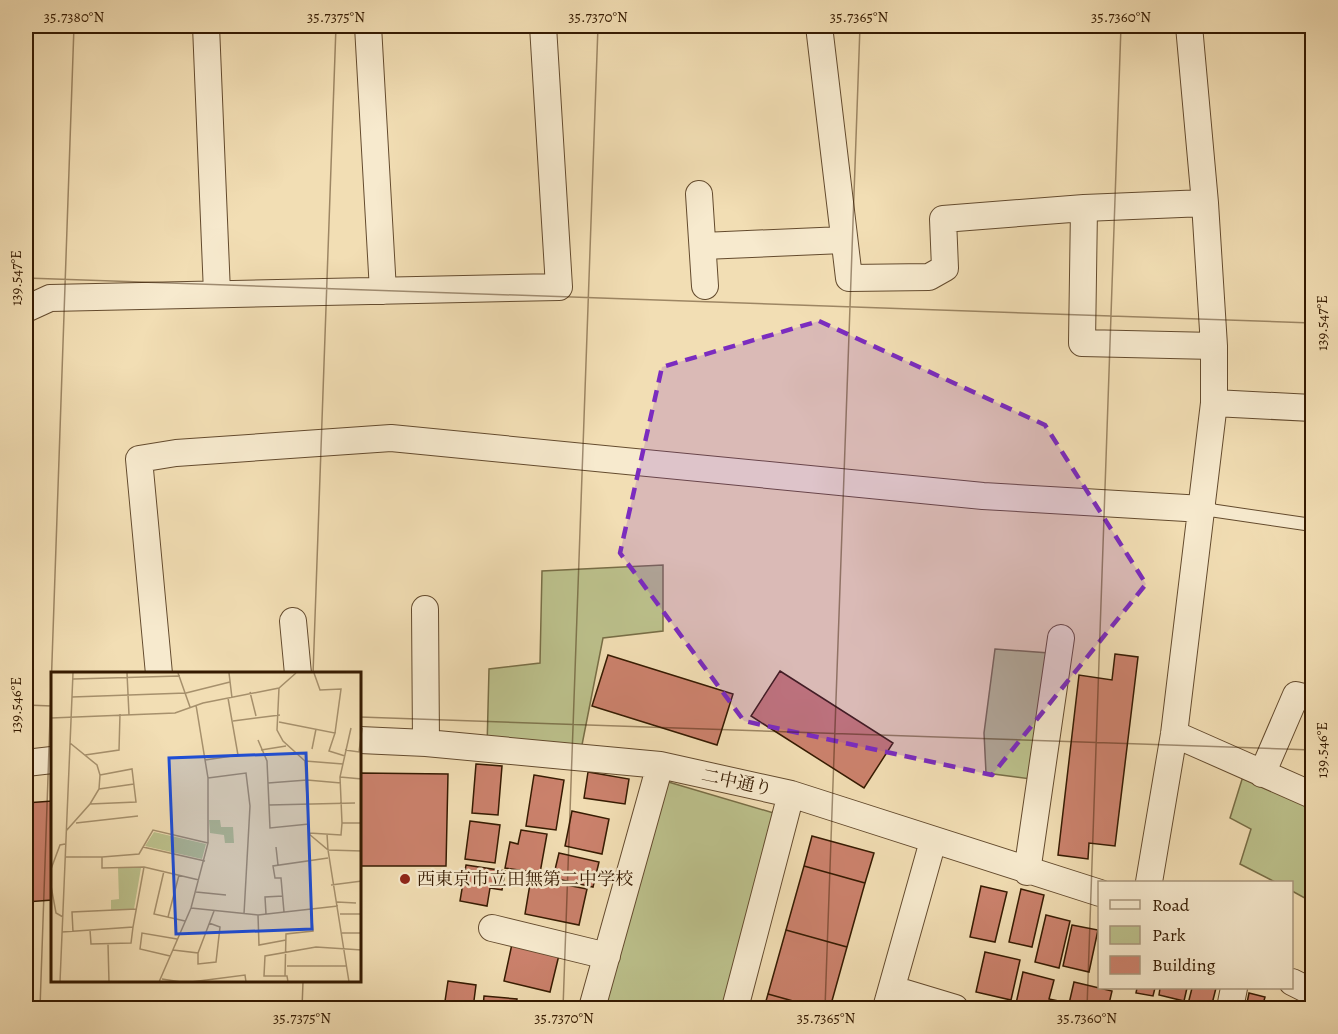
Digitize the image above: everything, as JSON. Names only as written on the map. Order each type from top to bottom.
[{"type":"street","points":[[206,26],[217,293]]},
{"type":"street","points":[[368,26],[383,291]]},
{"type":"street","points":[[26,309],[50,298],[559,287],[543,26]]},
{"type":"street","points":[[819,26],[849,278],[929,277],[945,268],[943,219],[1084,208],[1205,203]]},
{"type":"street","points":[[1149,881],[1174,734],[1215,403],[1214,346],[1205,203],[1189,26]]},
{"type":"street","points":[[699,194],[705,286]]},
{"type":"street","points":[[1084,208],[1082,343],[1214,346]]},
{"type":"street","points":[[703,246],[843,240]]},
{"type":"street","points":[[1215,403],[1312,408]]},
{"type":"street","points":[[159,672],[139,459],[176,453],[391,438],[983,496],[1203,509]]},
{"type":"street","points":[[424,609],[426,743]]},
{"type":"street","points":[[293,621],[298,672]]},
{"type":"street","points":[[1028,872],[1061,638]]},
{"type":"street","points":[[1262,774],[1296,695],[1312,699]]},
{"type":"street","points":[[1174,734],[1312,795]]},
{"type":"street","name":"二中通り","points":[[362,740],[426,743],[660,765],[791,794],[1028,872],[1098,892]]},
{"type":"street","points":[[26,763],[51,760]]},
{"type":"street","points":[[592,1008],[660,765]]},
{"type":"street","points":[[735,1008],[791,794]]},
{"type":"street","points":[[933,841],[889,999],[955,1008]]},
{"type":"street","points":[[492,928],[607,956]]},
{"type":"street","points":[[1293,982],[1312,992]]},
{"type":"street","points":[[1230,1008],[1234,989]]},
{"type":"lane","points":[[1203,509],[1312,525]]},
{"type":"highlighted area","points":[[819,321],[1045,425],[1146,584],[992,775],[744,721],[620,553],[662,367]]},
{"type":"green space","points":[[663,565],[663,631],[603,638],[581,750],[487,748],[489,669],[540,663],[542,571]]},
{"type":"green space","points":[[995,649],[1049,653],[1031,779],[986,773],[984,733]]},
{"type":"green space","points":[[1244,773],[1312,802],[1312,902],[1293,892],[1293,881],[1273,881],[1240,864],[1251,829],[1230,818]]},
{"type":"green space","points":[[665,781],[777,814],[727,1008],[601,1008]]},
{"type":"building","points":[[1115,654],[1138,657],[1115,846],[1089,843],[1088,859],[1058,855],[1079,675],[1112,680]]},
{"type":"building","points":[[608,655],[733,694],[717,745],[592,706]]},
{"type":"building","points":[[780,671],[893,743],[864,788],[751,716]]},
{"type":"building","points":[[476,764],[502,766],[498,815],[472,813]]},
{"type":"building","points":[[588,772],[629,779],[625,804],[584,798]]},
{"type":"building","points":[[362,773],[448,774],[446,866],[362,866]]},
{"type":"building","points":[[534,775],[564,780],[556,830],[526,826]]},
{"type":"building","points":[[51,801],[51,900],[26,902],[26,803]]},
{"type":"building","points":[[572,811],[609,819],[602,854],[565,846]]},
{"type":"building","points":[[470,821],[500,825],[495,863],[465,859]]},
{"type":"building","points":[[521,830],[547,834],[540,873],[505,868],[510,842],[518,844]]},
{"type":"building","points":[[812,836],[874,853],[865,883],[804,866]]},
{"type":"building","points":[[559,853],[599,862],[593,887],[553,878]]},
{"type":"building","points":[[466,865],[505,871],[502,890],[490,888],[487,906],[460,901]]},
{"type":"building","points":[[804,866],[865,883],[847,947],[786,930]]},
{"type":"building","points":[[531,878],[587,889],[579,925],[525,914]]},
{"type":"building","points":[[981,886],[1007,892],[995,942],[970,937]]},
{"type":"building","points":[[1021,889],[1044,895],[1032,947],[1009,942]]},
{"type":"building","points":[[1046,915],[1070,921],[1059,968],[1035,962]]},
{"type":"building","points":[[1072,925],[1098,930],[1089,972],[1063,966]]},
{"type":"building","points":[[786,930],[847,947],[830,1008],[818,1008],[768,994]]},
{"type":"building","points":[[512,944],[559,955],[550,992],[504,981]]},
{"type":"building","points":[[985,952],[1020,960],[1011,1000],[976,992]]},
{"type":"building","points":[[1023,972],[1054,980],[1049,999],[1059,1001],[1057,1008],[1015,1008]]},
{"type":"building","points":[[448,981],[476,985],[473,1008],[444,1008]]},
{"type":"building","points":[[1074,982],[1112,991],[1108,1008],[1068,1008]]},
{"type":"building","points":[[1137,989],[1155,989],[1153,996],[1136,993]]},
{"type":"building","points":[[1160,989],[1187,989],[1184,1001],[1159,995]]},
{"type":"building","points":[[1192,989],[1216,989],[1211,1008],[1187,1008]]},
{"type":"building","points":[[1249,993],[1265,997],[1262,1008],[1246,1008]]},
{"type":"building","points":[[768,994],[818,1008],[764,1008]]},
{"type":"building","points":[[484,996],[517,999],[516,1008],[483,1008]]},
{"type":"building","points":[[1126,1002],[1157,1008],[1125,1008]]},
{"type":"place","name":"西東京市立田無第二中学校","points":[[405,879]]}]
